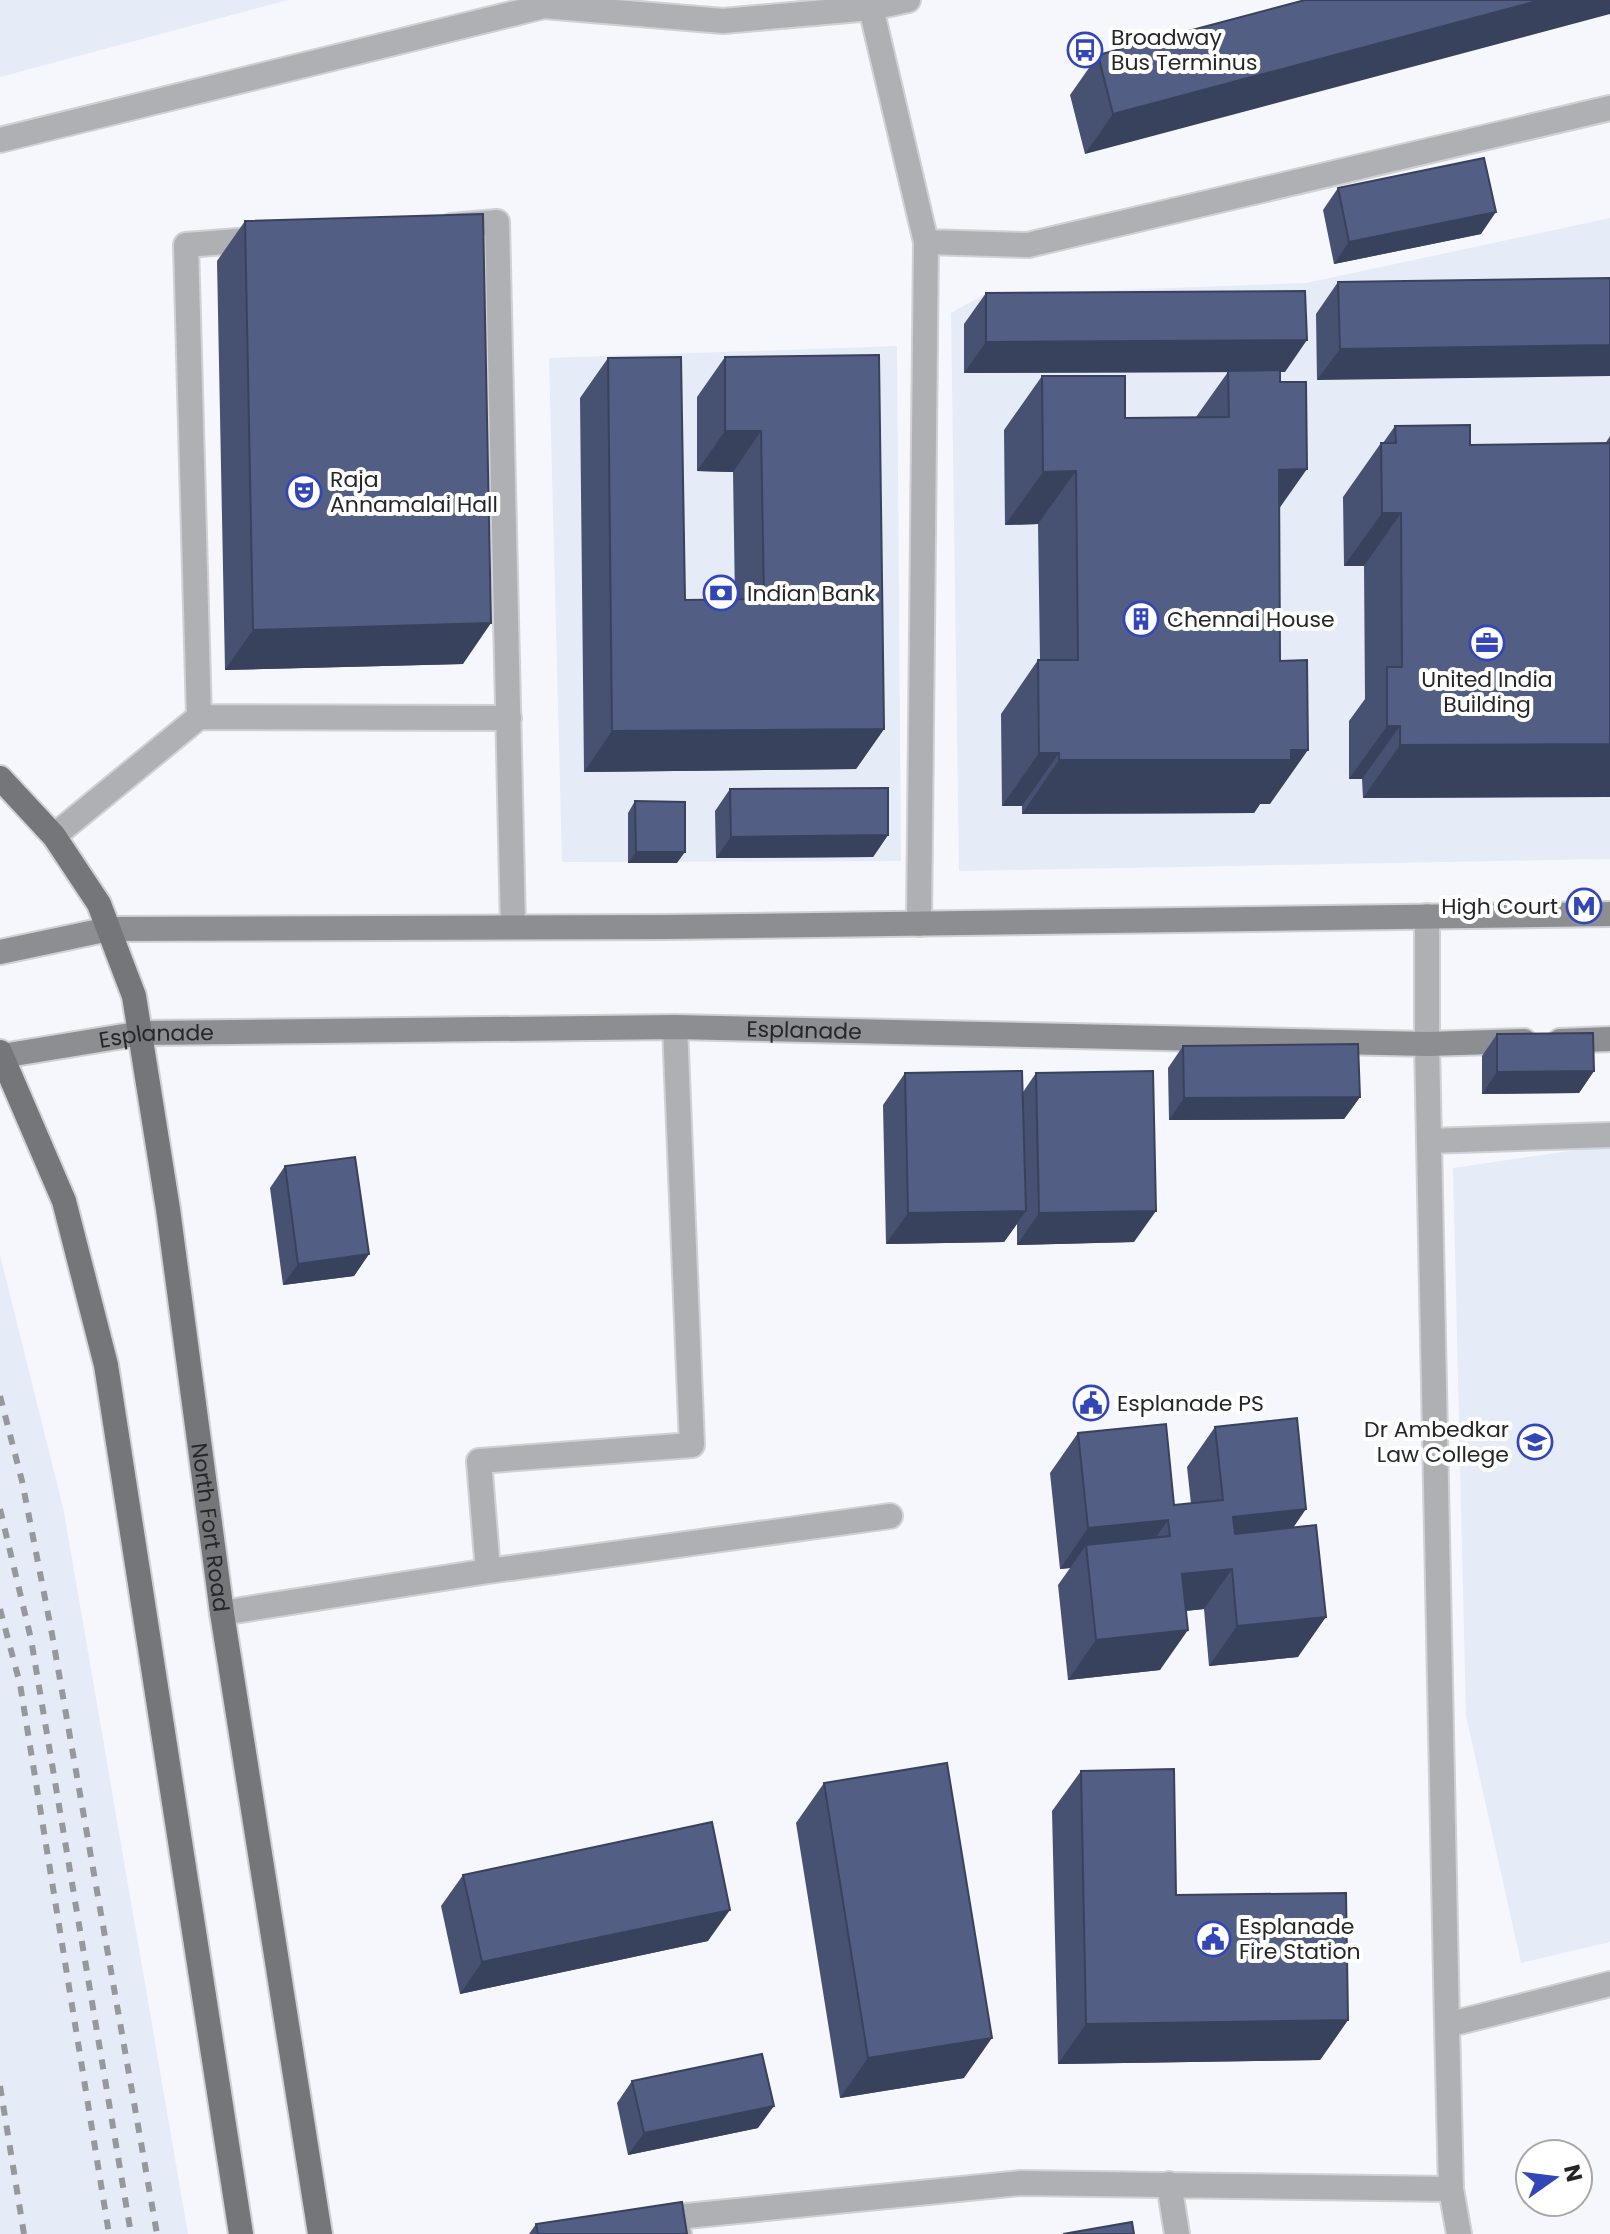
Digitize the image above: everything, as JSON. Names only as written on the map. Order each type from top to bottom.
[{"type":"main road","name":"North Fort Road","points":[[0,778],[54,836],[99,904],[134,996],[142,1033],[222,1613],[320,2234]]},
{"type":"main road","points":[[0,952],[109,929],[919,924],[1610,914]]},
{"type":"main road","name":"Esplanade","points":[[1,1054],[142,1033],[675,1027],[1427,1044],[1610,1039]]},
{"type":"main road","points":[[1,1054],[64,1201],[106,1365],[241,2234]]},
{"type":"street","points":[[0,140],[544,6],[723,21],[871,8],[908,0]]},
{"type":"street","points":[[871,8],[926,242],[919,924]]},
{"type":"street","points":[[926,242],[1028,245],[1610,108]]},
{"type":"street","points":[[435,227],[497,222],[513,926]]},
{"type":"street","points":[[199,717],[186,245],[279,238]]},
{"type":"street","points":[[54,836],[199,717],[509,718]]},
{"type":"street","points":[[1427,916],[1447,2025],[1451,2189],[1459,2234]]},
{"type":"street","points":[[488,1571],[479,1461],[692,1445],[675,1027]]},
{"type":"street","points":[[1429,1141],[1610,1135]]},
{"type":"street","points":[[222,1613],[488,1571],[890,1516]]},
{"type":"street","points":[[1447,2025],[1610,1984]]},
{"type":"street","points":[[649,2223],[677,2226],[1021,2183],[1451,2189]]},
{"type":"street","points":[[1169,2184],[1177,2234]]},
{"type":"shaded area","points":[[0,0],[288,0],[0,77]]},
{"type":"shaded area","points":[[1610,218],[1610,859],[959,871],[951,313],[983,295],[1306,283]]},
{"type":"shaded area","points":[[897,346],[901,861],[562,862],[549,358]]},
{"type":"shaded area","name":"Dr Ambedkar Law College","points":[[1610,1145],[1610,1942],[1521,1963],[1466,1716],[1453,1168]]},
{"type":"shaded area","points":[[0,1255],[64,1512],[188,2234],[0,2234]]},
{"type":"building","points":[[1305,0],[1541,0],[1113,114],[1098,55]]},
{"type":"building","points":[[1484,158],[1496,212],[1349,242],[1338,188]]},
{"type":"building","points":[[483,214],[491,623],[253,630],[245,221]]},
{"type":"building","points":[[1610,278],[1610,345],[1340,349],[1338,282]]},
{"type":"building","points":[[1305,291],[1307,340],[986,342],[986,293]]},
{"type":"building","points":[[879,355],[884,729],[612,731],[608,358],[681,357],[685,600],[764,599],[761,431],[725,431],[725,357]]},
{"type":"building","name":"Chennai House","points":[[1280,370],[1280,382],[1306,382],[1307,469],[1279,470],[1280,661],[1307,660],[1308,750],[1291,750],[1291,760],[1059,760],[1059,753],[1039,753],[1038,660],[1078,660],[1076,471],[1043,472],[1042,376],[1125,376],[1125,418],[1229,417],[1228,371]]},
{"type":"building","name":"United India Building","points":[[1470,425],[1470,445],[1610,443],[1610,744],[1400,745],[1400,726],[1387,726],[1387,667],[1402,667],[1401,513],[1382,513],[1381,443],[1396,443],[1395,426]]},
{"type":"building","points":[[888,788],[888,835],[731,837],[730,789]]},
{"type":"building","points":[[635,801],[685,802],[685,852],[636,852]]},
{"type":"building","points":[[1593,1033],[1594,1071],[1497,1072],[1497,1034]]},
{"type":"building","points":[[1358,1044],[1360,1097],[1184,1098],[1183,1046]]},
{"type":"building","points":[[1022,1071],[1026,1211],[908,1213],[905,1073]]},
{"type":"building","points":[[1153,1071],[1156,1211],[1039,1213],[1036,1073]]},
{"type":"building","points":[[355,1157],[369,1254],[298,1264],[285,1166]]},
{"type":"building","points":[[1297,1418],[1306,1509],[1233,1517],[1235,1534],[1316,1525],[1326,1617],[1237,1626],[1232,1569],[1182,1574],[1188,1630],[1096,1640],[1086,1545],[1170,1536],[1168,1520],[1088,1528],[1078,1433],[1166,1424],[1174,1505],[1223,1500],[1215,1427]]},
{"type":"building","points":[[947,1763],[992,2038],[868,2058],[824,1783]]},
{"type":"building","points":[[1174,1769],[1176,1895],[1346,1893],[1348,2020],[1086,2024],[1081,1771]]},
{"type":"building","points":[[712,1822],[730,1910],[482,1962],[463,1875]]},
{"type":"building","points":[[762,2054],[774,2106],[644,2133],[632,2081]]},
{"type":"building","points":[[682,2202],[687,2234],[538,2234],[536,2224]]},
{"type":"building","points":[[1132,2222],[1134,2234],[1063,2234]]},
{"type":"railway","points":[[0,1396],[22,1481],[52,1634],[157,2234]]},
{"type":"railway","points":[[0,1509],[31,1639],[131,2234]]},
{"type":"railway","points":[[0,1609],[20,1684],[109,2234]]},
{"type":"railway","points":[[0,2086],[24,2234]]},
{"type":"place","name":"Broadway Bus Terminus","points":[[1085,50]]},
{"type":"place","name":"Raja Annamalai Hall","points":[[304,492]]},
{"type":"place","name":"Indian Bank","points":[[721,593]]},
{"type":"place","name":"Chennai House","points":[[1141,619]]},
{"type":"place","name":"United India Building","points":[[1487,643]]},
{"type":"place","name":"High Court","points":[[1584,906]]},
{"type":"place","name":"Esplanade PS","points":[[1091,1403]]},
{"type":"place","name":"Dr Ambedkar Law College","points":[[1535,1442]]},
{"type":"place","name":"Esplanade Fire Station","points":[[1213,1939]]}]
